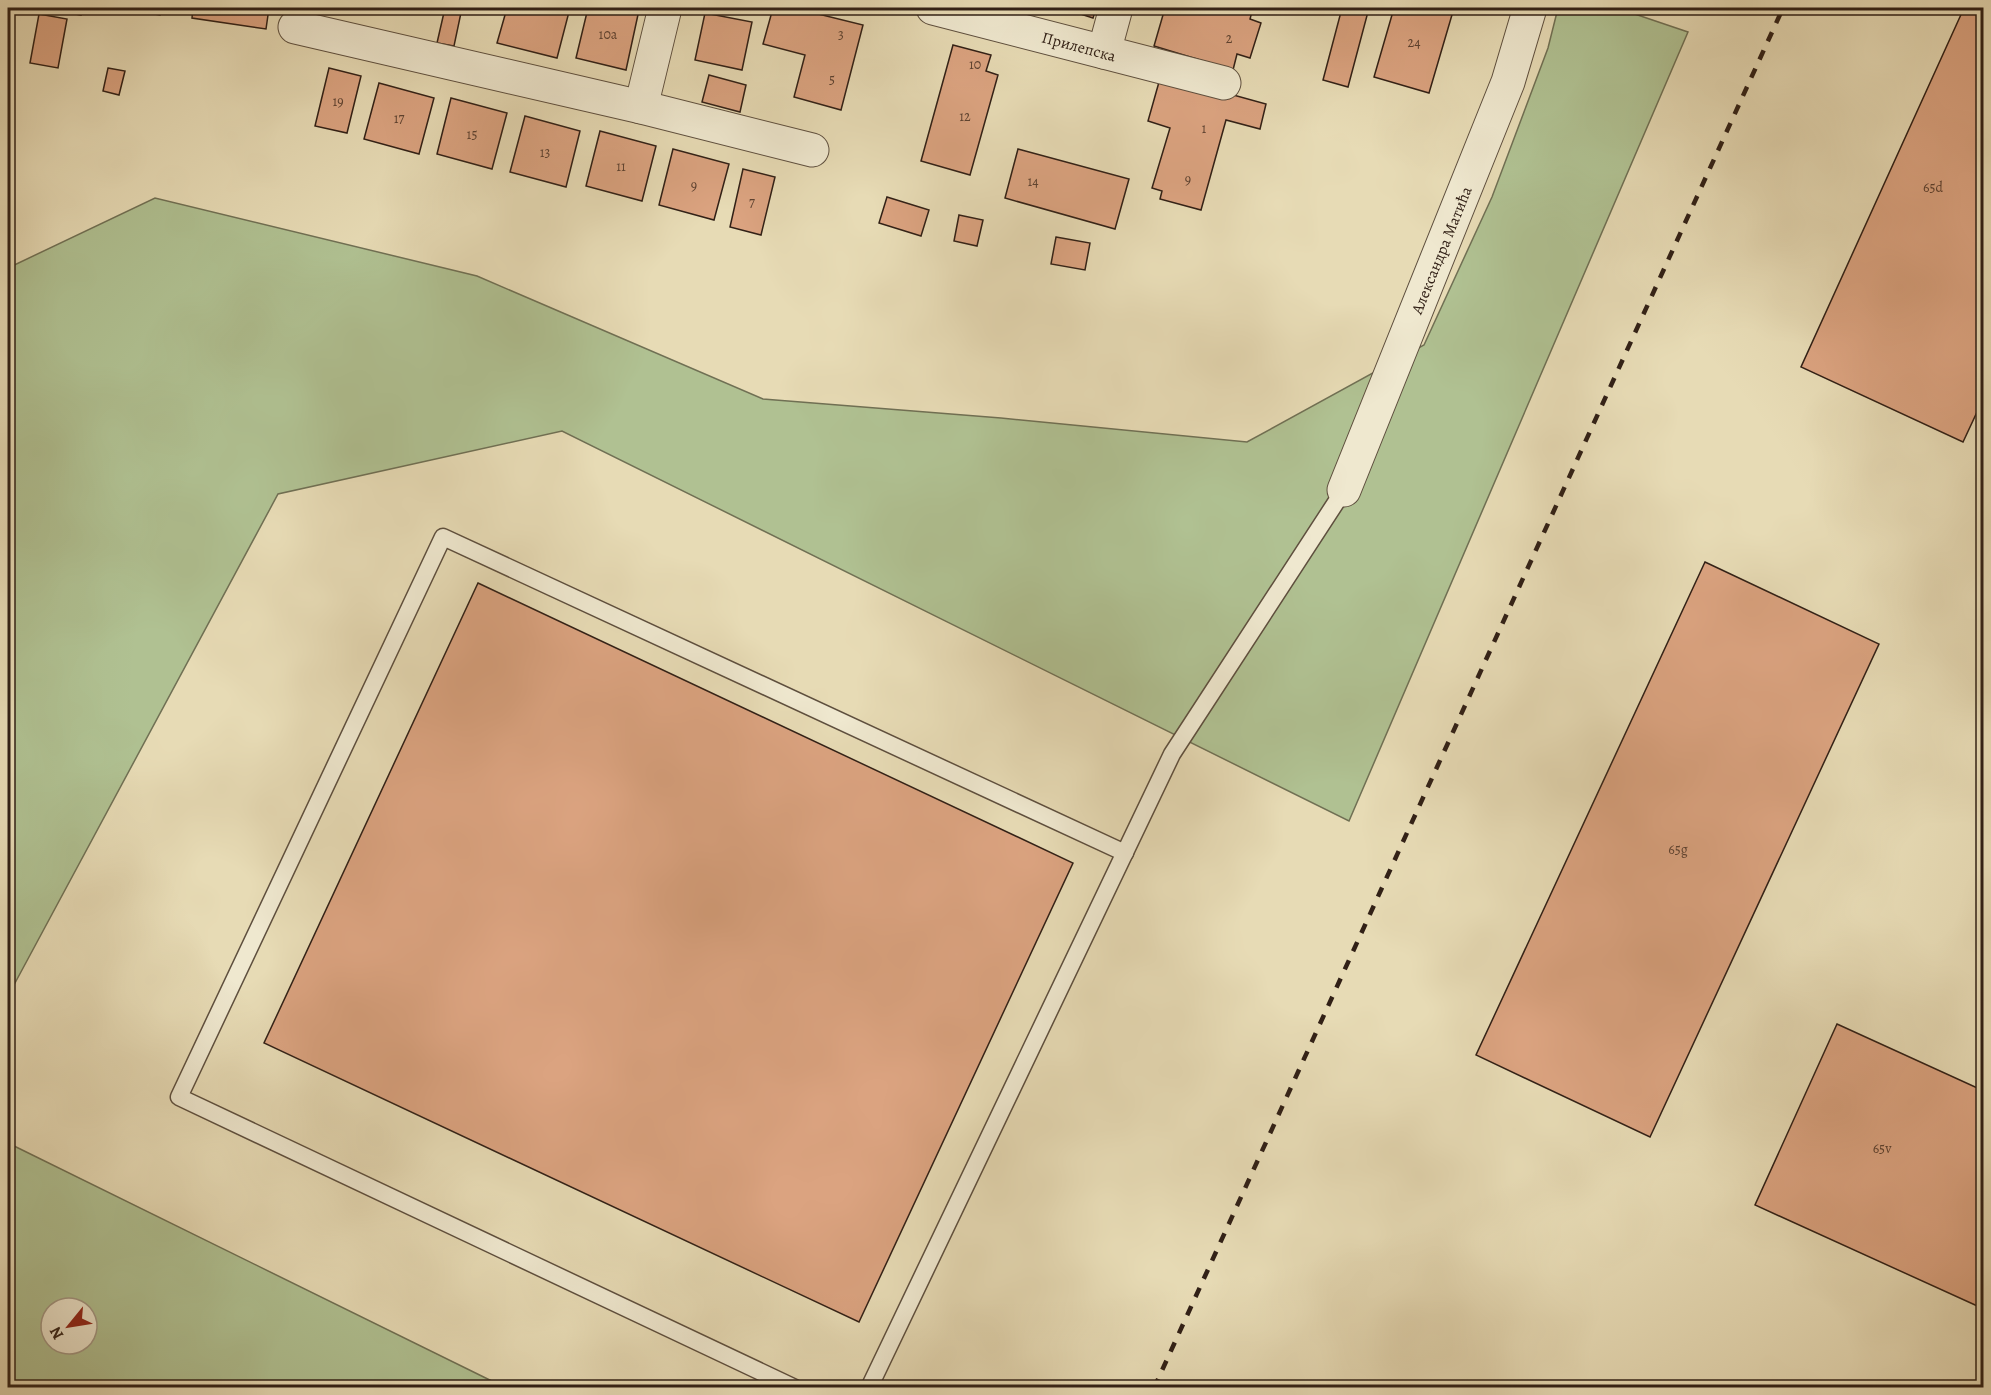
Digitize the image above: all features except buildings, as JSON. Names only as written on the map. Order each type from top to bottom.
[{"type":"street","points":[[641,107],[665,8]]},
{"type":"street","name":"Прилепска","points":[[933,8],[1224,83]]},
{"type":"street","points":[[1104,52],[1116,8]]},
{"type":"street","name":"Александра Матића","points":[[1344,490],[1508,82],[1530,8]]},
{"type":"street","points":[[295,27],[641,107],[812,150]]},
{"type":"lane","points":[[869,1388],[1172,754],[1344,490]]},
{"type":"lane","points":[[795,1388],[179,1097],[443,537],[1125,852]]},
{"type":"green space","points":[[1558,8],[1617,8],[1688,32],[1349,821],[562,431],[278,494],[8,996],[8,268],[155,198],[477,276],[763,399],[1001,418],[1247,442],[1424,345],[1492,197],[1548,48]]},
{"type":"green space","points":[[8,1143],[504,1387],[8,1387]]},
{"type":"railway","points":[[1154,1388],[1783,8]]}]
